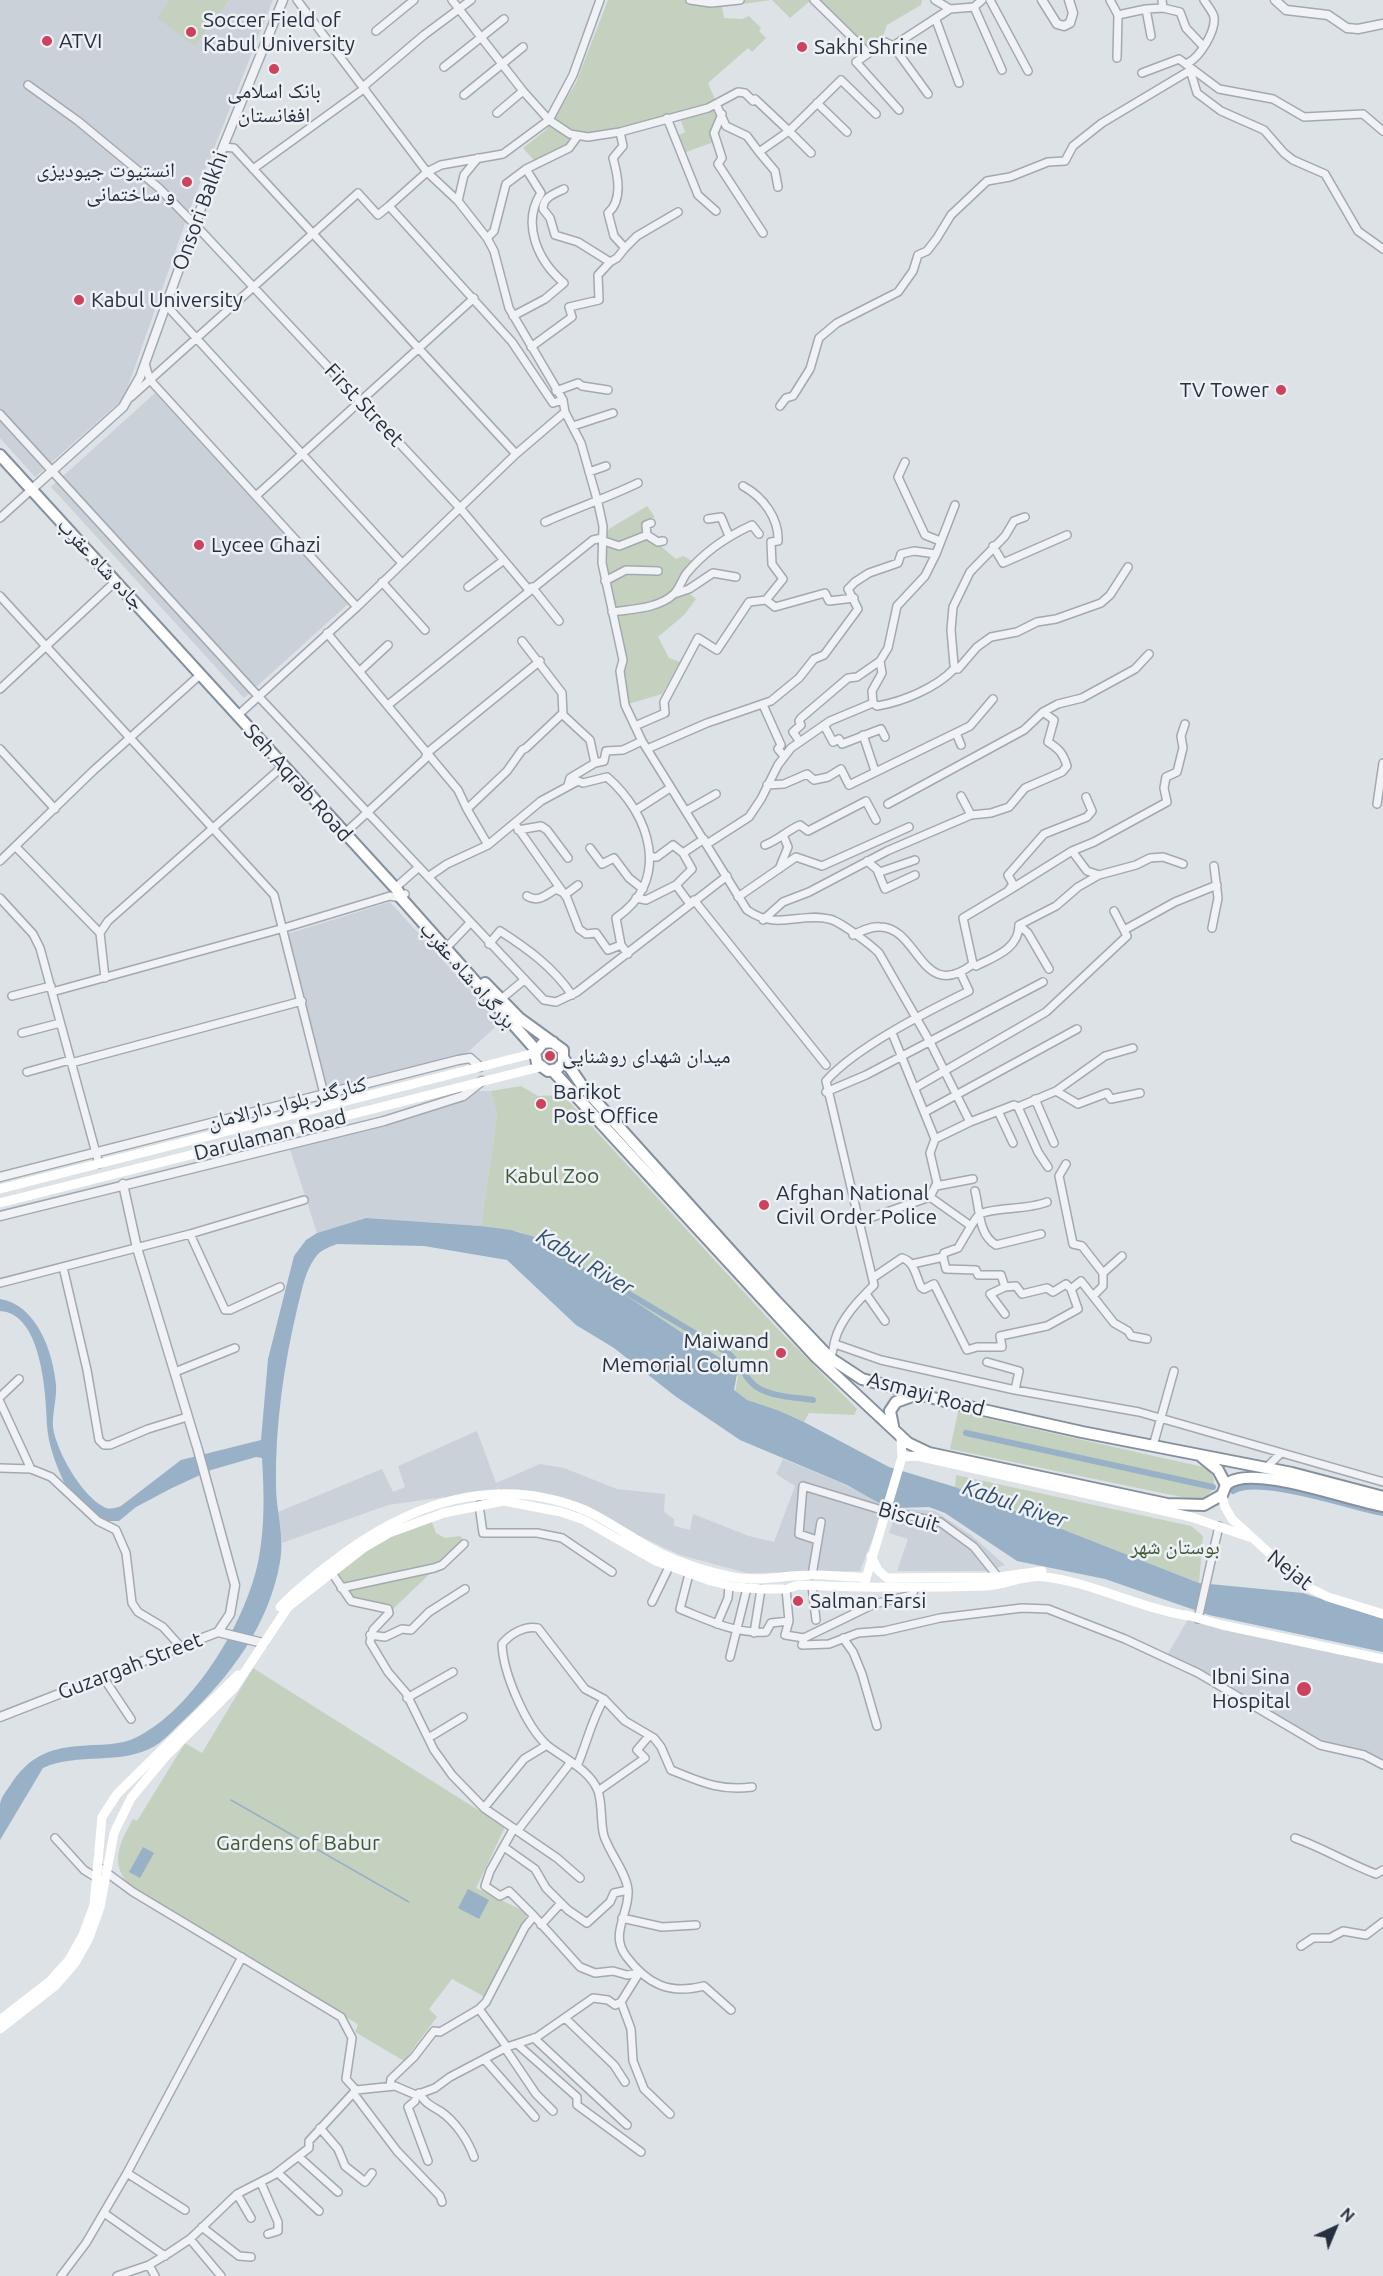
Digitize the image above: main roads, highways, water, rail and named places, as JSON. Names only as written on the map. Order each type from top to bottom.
[{"type":"highway","name":"جاده شاه عقرب","points":[[0,455],[201,674]]},
{"type":"highway","name":"Seh Aqrab Road","points":[[201,674],[282,767],[501,1000]]},
{"type":"highway","name":"بزرگراه شاه عقرب","points":[[400,893],[536,1052]]},
{"type":"highway","name":"بزرگراه شاه عقرب","points":[[501,1000],[519,1018],[553,1042]]},
{"type":"highway","points":[[553,1042],[563,1050],[564,1059],[561,1066],[553,1071],[540,1067],[536,1052],[543,1043],[553,1042]]},
{"type":"highway","name":"Asmayi Road","points":[[564,1059],[584,1087],[644,1156],[830,1358],[873,1384],[1153,1446],[1267,1467],[1383,1497]]},
{"type":"highway","name":"Asmayi Road","points":[[553,1071],[816,1357],[893,1427],[901,1438],[929,1453],[1167,1504],[1204,1505],[1241,1477],[1268,1478],[1383,1506]]},
{"type":"highway","points":[[893,1427],[890,1411],[896,1402],[902,1398],[922,1395]]},
{"type":"highway","points":[[1198,1455],[1218,1470],[1224,1490]]},
{"type":"main road","name":"Darulaman Road","points":[[0,1189],[536,1052]]},
{"type":"main road","name":"Darulaman Road","points":[[0,1203],[540,1067]]},
{"type":"main road","points":[[865,1588],[865,1576],[902,1457],[901,1438]]},
{"type":"main road","points":[[902,1457],[916,1456],[1191,1517],[1249,1537]]},
{"type":"main road","name":"Nejat","points":[[1224,1490],[1225,1507],[1232,1519],[1249,1537],[1312,1590],[1383,1614]]},
{"type":"main road","points":[[0,2029],[55,1986],[75,1964],[89,1938],[100,1907],[103,1869],[102,1817],[117,1794],[239,1674],[257,1642],[297,1588],[356,1543],[403,1516],[438,1503],[504,1494],[554,1500],[586,1511],[658,1552],[724,1574],[755,1578],[812,1575],[865,1576]]},
{"type":"main road","points":[[284,1607],[365,1547],[405,1526],[479,1505],[504,1501],[561,1512],[584,1520],[669,1567],[729,1586],[761,1590],[786,1589],[799,1585],[915,1588],[992,1585],[1042,1576],[1096,1588],[1171,1613],[1196,1616]]},
{"type":"main road","points":[[872,1556],[878,1570],[888,1578],[998,1577],[1042,1571],[1097,1583],[1196,1616],[1383,1659]]},
{"type":"main road","points":[[0,2020],[50,1981],[69,1959],[83,1935],[94,1905],[97,1878],[103,1869],[114,1833],[131,1798],[166,1756],[234,1688],[257,1642]]},
{"type":"water","points":[[366,1218],[481,1226],[511,1230],[541,1239],[729,1364],[737,1374],[734,1390],[747,1400],[804,1422],[889,1467],[955,1487],[1199,1583],[1303,1593],[1383,1619],[1383,1652],[1209,1615],[1105,1579],[1017,1561],[945,1513],[929,1507],[896,1508],[879,1503],[847,1485],[740,1440],[675,1396],[614,1348],[576,1325],[507,1260],[424,1246],[337,1244],[322,1251],[312,1263],[304,1281],[293,1327],[281,1395],[277,1440],[276,1485],[281,1534],[280,1562],[275,1585],[257,1628],[217,1686],[155,1746],[128,1756],[70,1761],[43,1768],[0,1840],[0,1804],[6,1791],[24,1767],[40,1756],[58,1749],[116,1743],[137,1737],[158,1724],[179,1706],[198,1684],[231,1634],[253,1581],[261,1545],[264,1495],[262,1458],[256,1457],[211,1470],[172,1488],[136,1507],[119,1521],[104,1521],[75,1496],[62,1478],[49,1439],[43,1376],[33,1340],[25,1325],[14,1315],[0,1311],[0,1299],[24,1310],[41,1332],[47,1345],[56,1385],[53,1427],[59,1448],[71,1472],[96,1501],[106,1508],[115,1508],[121,1506],[181,1460],[261,1440],[268,1359],[294,1256],[306,1240],[317,1233]]},
{"type":"water","points":[[143,1847],[154,1853],[140,1878],[129,1872]]},
{"type":"water","points":[[468,1889],[489,1900],[479,1919],[458,1908]]},
{"type":"waterway","name":"Kabul River","points":[[601,1291],[605,1284],[611,1283],[728,1353],[758,1388],[781,1396],[813,1400]]},
{"type":"waterway","points":[[966,1433],[1213,1487]]},
{"type":"waterway","points":[[1233,1491],[1246,1487],[1283,1489],[1383,1513]]},
{"type":"waterway","points":[[231,1800],[409,1902]]},
{"type":"place","name":"Soccer Field of Kabul University","points":[[191,32]]},
{"type":"place","name":"ATVI","points":[[47,41]]},
{"type":"place","name":"Sakhi Shrine","points":[[802,47]]},
{"type":"place","name":"بانک اسلامی افغانستان","points":[[274,69]]},
{"type":"place","name":"انستیوت جیودیزی و ساختمانی","points":[[187,182]]},
{"type":"place","name":"Kabul University","points":[[79,300]]},
{"type":"place","name":"TV Tower","points":[[1281,390]]},
{"type":"place","name":"Lycee Ghazi","points":[[199,545]]},
{"type":"place","name":"میدان شهدای روشنایی","points":[[550,1056]]},
{"type":"place","name":"Barikot Post Office","points":[[541,1104]]},
{"type":"place","name":"Afghan National Civil Order Police","points":[[764,1205]]},
{"type":"place","name":"Maiwand Memorial Column","points":[[781,1353]]},
{"type":"place","name":"Salman Farsi","points":[[798,1601]]},
{"type":"place","name":"Ibni Sina Hospital","points":[[1304,1689]]},
{"type":"park label","name":"Kabul Zoo","points":[[552,1176]]},
{"type":"park label","name":"بوستان شهر","points":[[1175,1547]]},
{"type":"park label","name":"Gardens of Babur","points":[[298,1843]]}]
